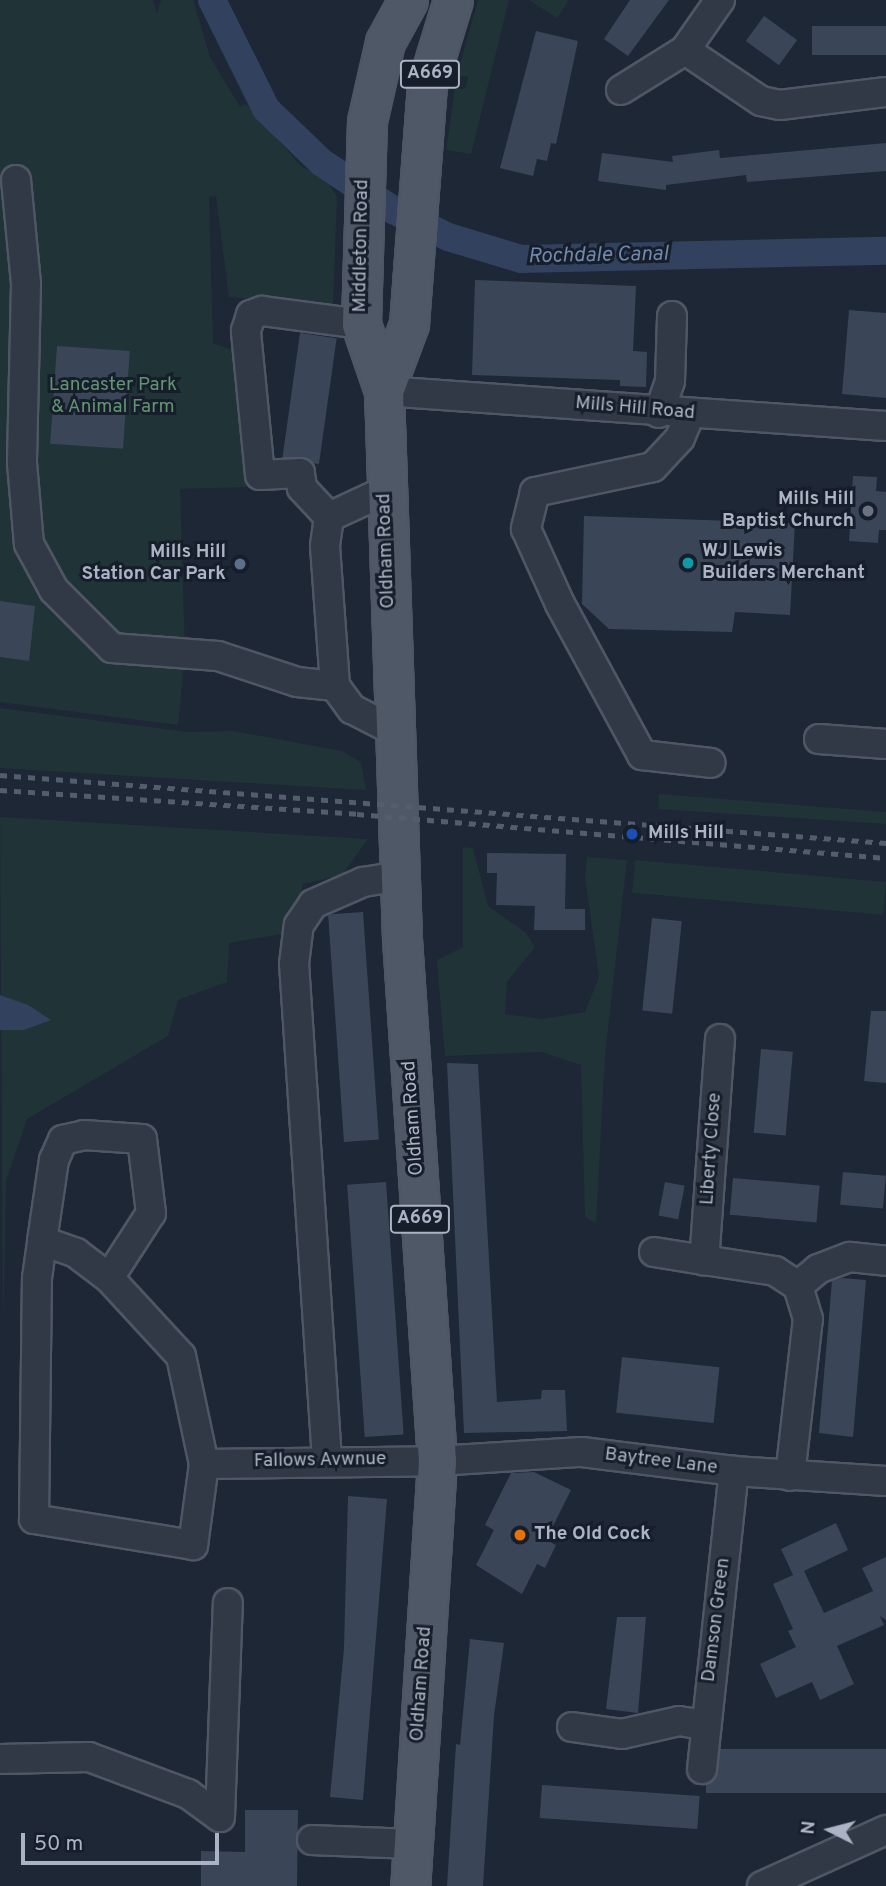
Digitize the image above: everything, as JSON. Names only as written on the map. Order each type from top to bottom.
[{"type":"main road","points":[[405,1],[447,13]]},
{"type":"main road","name":"Middleton Road","points":[[384,391],[361,324],[361,251],[367,121],[384,42],[405,1]]},
{"type":"main road","name":"A669","points":[[384,391],[409,324],[419,150],[427,85],[447,13]]},
{"type":"main road","name":"Oldham Road","points":[[384,391],[399,876],[436,1461],[410,1886]]},
{"type":"street","points":[[621,90],[685,50],[720,0]]},
{"type":"street","points":[[685,50],[761,101],[780,105],[886,92]]},
{"type":"street","points":[[16,180],[26,284],[22,463],[29,544],[54,590],[112,648],[218,656],[297,682],[335,686]]},
{"type":"street","points":[[361,324],[262,311],[251,315],[246,331],[260,475],[299,473],[302,488],[329,517],[326,546],[335,686],[352,709],[393,730]]},
{"type":"street","points":[[659,413],[670,381],[672,316]]},
{"type":"street","name":"Mills Hill Road","points":[[384,391],[659,413],[886,426]]},
{"type":"street","points":[[690,414],[680,438],[653,467],[535,492],[526,529],[560,604],[642,755],[710,763]]},
{"type":"street","points":[[329,517],[385,491]]},
{"type":"street","points":[[819,739],[886,744]]},
{"type":"street","points":[[327,1460],[294,964],[299,925],[313,904],[363,882],[399,876]]},
{"type":"street","name":"Liberty Close","points":[[704,1260],[719,1039]]},
{"type":"street","points":[[42,1241],[76,1253],[109,1278],[181,1356],[204,1464],[193,1545],[34,1519],[37,1278],[42,1241],[54,1160],[63,1140],[84,1135],[142,1139],[151,1213],[109,1278]]},
{"type":"street","points":[[654,1252],[775,1271],[798,1286],[808,1319],[790,1476]]},
{"type":"street","points":[[798,1286],[818,1269],[850,1257],[886,1261]]},
{"type":"street","name":"Baytree Lane","points":[[436,1461],[582,1452],[734,1471],[886,1481]]},
{"type":"street","name":"Fallows Avwnue","points":[[204,1464],[327,1460],[436,1461]]},
{"type":"street","name":"Damson Green","points":[[702,1769],[734,1471]]},
{"type":"street","points":[[0,1759],[89,1757],[188,1794],[220,1816],[228,1603]]},
{"type":"street","points":[[572,1727],[622,1734],[679,1721],[705,1726]]},
{"type":"street","points":[[762,1886],[886,1830]]},
{"type":"street","points":[[312,1840],[412,1844]]},
{"type":"green space","name":"Lancaster Park & Animal Farm","points":[[0,0],[153,0],[157,14],[161,0],[193,0],[210,57],[240,107],[246,104],[302,167],[325,178],[337,197],[333,305],[229,297],[216,196],[209,197],[213,343],[240,353],[247,487],[180,489],[185,651],[178,725],[0,702]]},
{"type":"green space","points":[[478,0],[509,0],[471,154],[446,150],[455,88],[465,89],[468,77],[457,75]]},
{"type":"green space","points":[[529,0],[569,0],[557,18]]},
{"type":"green space","points":[[0,708],[188,732],[233,731],[342,751],[361,762],[366,790],[0,768]]},
{"type":"green space","points":[[659,794],[886,812],[886,824],[658,809]]},
{"type":"green space","points":[[0,817],[368,839],[342,875],[303,884],[293,932],[229,943],[227,982],[178,1000],[168,1036],[27,1119],[6,1181],[3,1330]]},
{"type":"green space","points":[[463,847],[473,848],[488,906],[525,932],[535,947],[507,982],[505,1014],[543,1019],[585,1012],[599,977],[585,876],[587,857],[627,860],[605,1055],[596,1223],[585,1217],[581,1065],[541,1052],[445,1056],[437,960],[463,947]]},
{"type":"green space","points":[[635,860],[886,882],[883,915],[632,893]]},
{"type":"water","points":[[0,995],[28,1005],[51,1020],[24,1030],[0,1030]]},
{"type":"building","points":[[630,0],[669,0],[628,56],[604,39]]},
{"type":"building","points":[[764,16],[797,40],[779,65],[746,41]]},
{"type":"building","points":[[812,26],[886,26],[886,55],[812,55]]},
{"type":"building","points":[[536,31],[578,41],[556,144],[551,143],[547,161],[537,159],[533,176],[500,168]]},
{"type":"building","points":[[886,143],[886,171],[747,182],[746,175],[666,185],[666,190],[598,181],[602,153],[673,162],[672,156],[719,150],[720,158]]},
{"type":"building","points":[[475,280],[636,286],[633,351],[647,352],[646,387],[620,386],[620,380],[472,375]]},
{"type":"building","points":[[849,310],[886,313],[886,398],[842,394]]},
{"type":"building","points":[[300,333],[337,338],[319,464],[282,459]]},
{"type":"building","points":[[57,346],[130,351],[123,449],[50,444]]},
{"type":"building","name":"Mills Hill Baptist Church","points":[[853,476],[877,477],[876,491],[886,492],[886,530],[879,530],[878,543],[849,541]]},
{"type":"building","name":"WJ Lewis Builders Merchant","points":[[584,516],[795,523],[790,615],[735,612],[732,632],[609,629],[582,604]]},
{"type":"building","points":[[0,601],[35,606],[29,661],[0,657]]},
{"type":"building","points":[[487,853],[566,854],[565,909],[585,909],[585,930],[534,930],[535,906],[496,905],[497,873],[487,873]]},
{"type":"building","points":[[363,912],[379,1139],[344,1142],[328,914]]},
{"type":"building","points":[[652,918],[682,921],[672,1014],[642,1010]]},
{"type":"building","points":[[871,1011],[886,1011],[886,1083],[864,1081]]},
{"type":"building","points":[[761,1049],[793,1052],[786,1135],[754,1133]]},
{"type":"building","points":[[447,1063],[478,1064],[497,1402],[541,1399],[542,1390],[565,1390],[567,1431],[464,1433]]},
{"type":"building","points":[[843,1172],[886,1176],[883,1209],[840,1205]]},
{"type":"building","points":[[733,1178],[820,1186],[816,1222],[730,1215]]},
{"type":"building","points":[[386,1182],[404,1434],[365,1437],[347,1185]]},
{"type":"building","points":[[665,1182],[685,1186],[678,1219],[659,1215]]},
{"type":"building","points":[[842,1278],[866,1280],[853,1437],[819,1433],[832,1281]]},
{"type":"building","points":[[622,1357],[719,1367],[714,1423],[616,1413]]},
{"type":"building","name":"The Old Cock","points":[[534,1472],[571,1490],[546,1540],[556,1545],[545,1568],[537,1564],[522,1594],[476,1565],[494,1530],[485,1525],[511,1473]]},
{"type":"building","points":[[348,1496],[387,1499],[363,1800],[330,1797],[344,1648]]},
{"type":"building","points":[[836,1523],[848,1550],[804,1571],[824,1613],[873,1591],[862,1568],[886,1557],[886,1620],[880,1616],[884,1625],[837,1646],[854,1684],[820,1700],[812,1682],[776,1698],[760,1664],[796,1647],[788,1631],[793,1629],[773,1584],[793,1575],[781,1549]]},
{"type":"building","points":[[617,1617],[646,1617],[638,1713],[606,1709]]},
{"type":"building","points":[[470,1639],[504,1643],[494,1716],[483,1886],[447,1886],[456,1744],[460,1745]]},
{"type":"building","points":[[706,1749],[886,1749],[886,1793],[706,1793]]},
{"type":"building","points":[[542,1785],[700,1796],[697,1829],[540,1818]]},
{"type":"building","points":[[245,1810],[298,1810],[297,1886],[201,1886],[201,1851],[245,1852]]},
{"type":"waterway","name":"Rochdale Canal","points":[[212,0],[266,109],[321,162],[393,210],[448,237],[521,259],[886,251]]},
{"type":"railway","points":[[0,775],[886,843]]},
{"type":"railway","points":[[0,790],[357,814],[886,858]]},
{"type":"place","name":"Mills Hill Baptist Church","points":[[868,511]]},
{"type":"place","name":"WJ Lewis Builders Merchant","points":[[688,563]]},
{"type":"place","name":"Mills Hill Station Car Park","points":[[240,564]]},
{"type":"place","name":"Mills Hill","points":[[632,834]]},
{"type":"place","name":"The Old Cock","points":[[520,1535]]}]
